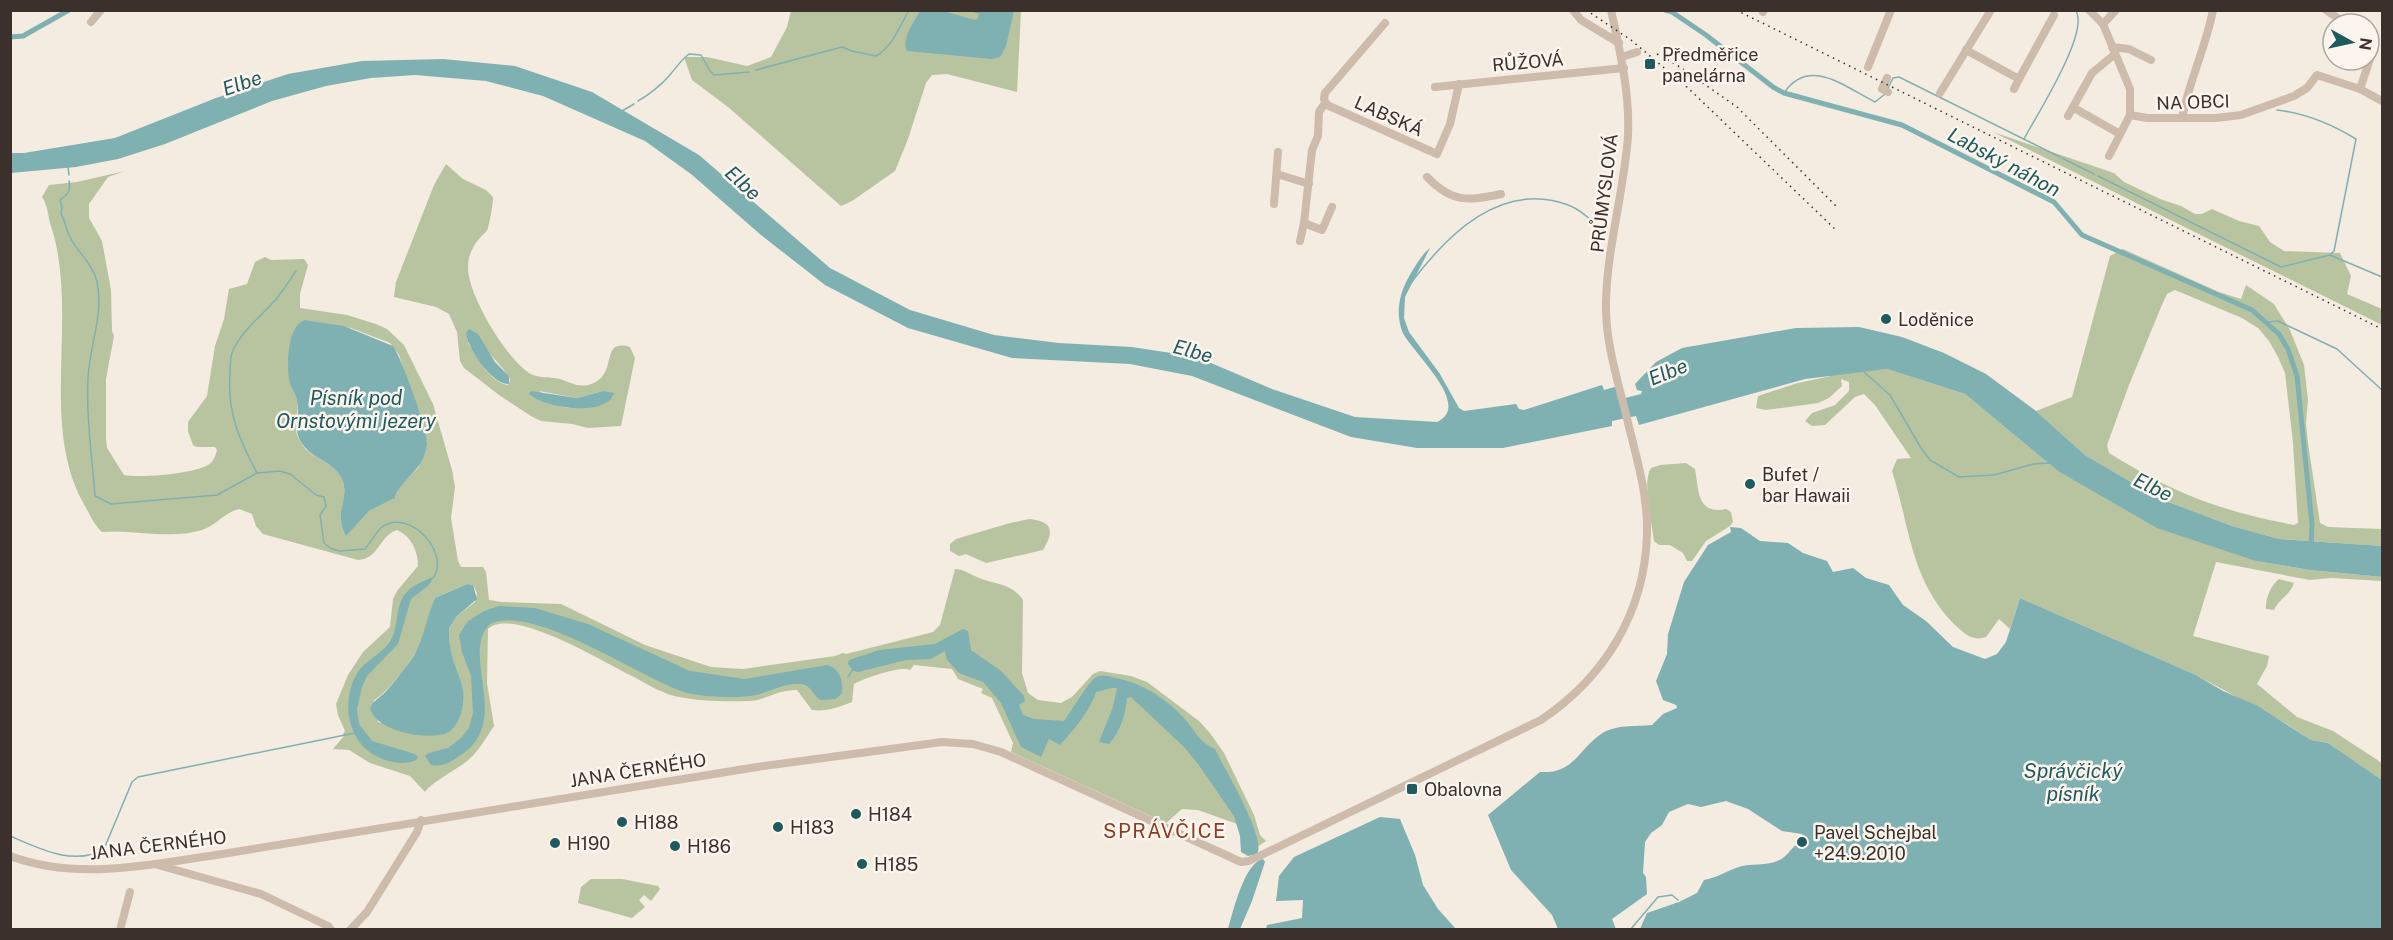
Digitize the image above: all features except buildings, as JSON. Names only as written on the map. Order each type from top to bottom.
[{"type":"street","points":[[91,22],[100,10]]},
{"type":"street","points":[[1573,10],[1581,20],[1619,43]]},
{"type":"street","points":[[1868,67],[1890,10]]},
{"type":"street","points":[[1940,93],[1991,10]]},
{"type":"street","name":"NA OBCI","points":[[2089,10],[2103,24],[2130,89],[2130,115],[2109,156]]},
{"type":"street","points":[[2103,24],[2116,10]]},
{"type":"street","points":[[2182,118],[2186,96],[2209,31],[2213,10]]},
{"type":"street","name":"PRŮMYSLOVÁ","points":[[1249,861],[1541,720],[1560,708],[1593,676],[1623,631],[1636,598],[1644,568],[1647,534],[1645,499],[1608,334],[1606,302],[1628,134],[1624,68],[1611,11]]},
{"type":"street","points":[[2014,89],[2054,15]]},
{"type":"street","points":[[1300,241],[1312,150],[1318,136],[1318,113],[1326,104],[1326,93],[1385,22]]},
{"type":"street","points":[[2068,116],[2092,73],[2113,50],[2129,49],[2151,60]]},
{"type":"street","points":[[1966,50],[2019,79]]},
{"type":"street","points":[[1622,57],[1637,52]]},
{"type":"street","name":"RŮŽOVÁ","points":[[1435,87],[1624,68]]},
{"type":"street","points":[[2360,89],[2366,72]]},
{"type":"street","name":"NA OBCI","points":[[2130,115],[2147,118],[2241,115],[2294,96],[2307,88],[2317,75],[2360,89],[2382,101]]},
{"type":"street","points":[[1886,91],[1887,78]]},
{"type":"street","name":"LABSKÁ","points":[[1326,104],[1437,154],[1450,124],[1459,84]]},
{"type":"street","points":[[2074,108],[2120,134]]},
{"type":"street","points":[[1274,204],[1278,152]]},
{"type":"street","points":[[1277,174],[1309,184]]},
{"type":"street","points":[[1427,177],[1444,193],[1451,196],[1471,200],[1501,194]]},
{"type":"street","points":[[1304,223],[1322,230],[1332,207]]},
{"type":"street","name":"JANA ČERNÉHO","points":[[10,856],[44,865],[81,869],[114,869],[757,766],[917,744],[954,742],[1001,752],[1241,862],[1249,861]]},
{"type":"street","points":[[350,930],[367,912],[417,832],[421,820]]},
{"type":"street","points":[[154,864],[261,894],[328,926],[331,930]]},
{"type":"street","points":[[120,930],[130,892]]},
{"type":"green space","points":[[791,11],[1021,11],[1017,92],[947,74],[932,75],[926,83],[895,171],[841,206],[728,107],[692,80],[684,57],[707,57],[747,66],[771,57],[787,27]]},
{"type":"green space","points":[[1993,132],[2114,173],[2124,182],[2195,214],[2202,214],[2212,209],[2239,221],[2259,226],[2270,242],[2284,251],[2340,253],[2351,276],[2347,294],[2382,309],[2382,325]]},
{"type":"green space","points":[[446,164],[463,179],[486,190],[493,197],[487,229],[474,245],[470,256],[468,268],[470,280],[474,294],[490,325],[510,354],[529,373],[560,379],[576,385],[589,385],[601,378],[606,371],[615,347],[621,345],[630,347],[635,358],[621,426],[588,428],[541,421],[531,416],[464,368],[460,361],[457,332],[449,314],[436,307],[394,297],[396,282],[434,185]],"holes":[[[468,343],[486,349],[509,376],[508,385],[501,383],[490,374]],[[539,391],[577,398],[603,391],[571,408],[557,404]]]},
{"type":"green space","points":[[125,171],[108,177],[89,204],[89,218],[102,241],[111,290],[114,336],[106,379],[107,448],[124,475],[182,472],[204,467],[212,462],[217,450],[215,447],[193,445],[188,431],[188,422],[207,396],[215,346],[224,319],[229,289],[247,284],[255,262],[265,257],[271,260],[304,259],[308,265],[300,294],[300,308],[347,315],[376,324],[387,329],[404,345],[433,404],[452,470],[455,487],[451,518],[458,561],[461,567],[483,567],[486,572],[489,600],[561,604],[645,645],[711,667],[743,669],[846,654],[933,632],[940,625],[955,569],[961,570],[983,580],[1008,587],[1023,600],[1022,673],[1028,693],[1038,700],[1061,703],[1072,697],[1093,674],[1100,671],[1131,676],[1147,682],[1199,721],[1210,733],[1224,753],[1254,815],[1260,835],[1266,841],[1248,853],[1237,824],[1198,810],[1182,809],[1166,823],[1011,752],[1013,743],[992,698],[981,693],[983,689],[958,679],[952,669],[914,665],[910,670],[899,669],[874,676],[854,684],[852,702],[827,710],[812,710],[797,690],[754,701],[701,700],[662,692],[558,638],[516,625],[500,624],[488,629],[487,683],[494,726],[471,757],[425,792],[410,776],[370,763],[349,750],[333,749],[344,736],[345,731],[336,704],[348,675],[363,652],[390,627],[393,599],[418,566],[415,550],[410,540],[397,530],[386,537],[370,556],[358,560],[263,534],[256,526],[252,514],[239,509],[207,528],[190,533],[102,532],[99,530],[71,474],[64,440],[61,404],[62,294],[58,258],[42,197],[49,185],[77,182]],"holes":[[[305,320],[351,328],[390,343],[399,355],[427,443],[418,468],[399,487],[395,498],[369,511],[346,535],[341,521],[344,489],[340,475],[308,451],[298,438],[296,431],[298,402],[290,360],[290,343],[294,332]],[[467,584],[473,585],[477,593],[475,602],[457,616],[449,628],[451,653],[463,691],[464,699],[460,715],[378,722],[374,700],[395,680],[417,650],[435,598]]]},
{"type":"green space","points":[[2123,249],[2219,292],[2241,299],[2246,285],[2274,304],[2290,330],[2304,365],[2308,400],[2306,423],[2308,443],[2320,523],[2328,527],[2382,529],[2382,546],[2279,539],[2232,526],[2158,498],[2085,455],[2036,411],[2072,397],[2110,256]],"holes":[[[2175,290],[2242,318],[2258,328],[2269,341],[2285,373],[2293,443],[2298,523],[2294,525],[2267,520],[2198,499],[2154,479],[2109,453],[2107,445],[2167,294]]]},
{"type":"green space","points":[[1887,369],[1965,394],[2058,471],[2256,561],[2310,570],[2382,577],[2382,581],[2331,578],[2310,580],[2216,562],[2193,636],[2269,656],[2267,666],[2257,684],[2297,717],[2333,731],[2382,763],[2382,780],[2328,743],[2311,740],[2287,724],[2196,675],[2020,598],[2010,629],[1999,619],[1986,637],[1976,638],[1961,631],[1939,607],[1920,571],[1892,471],[1897,459],[1911,458],[1875,405],[1864,394],[1855,397],[1825,425],[1812,426],[1805,421],[1812,413],[1835,405],[1849,391],[1849,382],[1841,379],[1842,386],[1829,398],[1818,403],[1766,410],[1756,408],[1758,396],[1798,383],[1831,376],[1829,375]]},
{"type":"green space","points":[[1686,463],[1695,469],[1699,492],[1704,504],[1709,508],[1726,509],[1731,512],[1733,522],[1706,541],[1692,561],[1687,561],[1683,553],[1670,545],[1659,545],[1654,541],[1647,493],[1648,474],[1651,468]]},
{"type":"green space","points":[[1030,519],[1043,522],[1049,528],[1049,537],[1043,550],[986,563],[966,554],[959,556],[950,551],[950,544],[956,539]]},
{"type":"green space","points":[[2279,579],[2294,583],[2274,610],[2266,609],[2269,592]]},
{"type":"green space","points":[[591,879],[622,879],[658,886],[660,889],[651,901],[644,895],[639,900],[645,907],[632,918],[578,903],[581,887]]},
{"type":"water","points":[[920,11],[943,11],[975,20],[979,14],[970,11],[1014,11],[1006,46],[1000,57],[992,59],[907,51],[907,36]]},
{"type":"water","name":"Elbe","points":[[443,59],[515,66],[592,92],[699,155],[830,268],[910,310],[994,335],[1059,343],[1132,347],[1197,357],[1272,389],[1355,417],[1437,422],[1446,414],[1448,403],[1444,391],[1407,340],[1402,331],[1399,316],[1401,294],[1407,280],[1424,253],[1430,248],[1405,297],[1404,318],[1409,332],[1440,374],[1459,408],[1464,411],[1516,404],[1519,409],[1524,410],[1602,385],[1604,390],[1622,385],[1625,398],[1641,394],[1642,391],[1637,390],[1635,384],[1656,362],[1682,348],[1796,328],[1859,327],[1902,337],[1944,353],[1986,374],[2036,411],[2085,455],[2158,498],[2232,526],[2279,539],[2382,546],[2382,577],[2310,570],[2256,561],[2157,528],[2058,471],[1965,394],[1887,369],[1805,379],[1639,425],[1636,416],[1612,421],[1612,426],[1503,448],[1417,448],[1351,437],[1192,376],[1130,364],[1012,358],[908,328],[825,285],[761,235],[691,174],[645,141],[543,96],[486,81],[415,75],[371,78],[326,86],[272,101],[165,144],[118,159],[76,167],[11,173],[11,153],[24,153],[115,138],[216,98],[288,74],[362,61]]},
{"type":"water","name":"Písník pod Ornstovými jezery","points":[[305,320],[344,326],[393,346],[413,393],[426,435],[427,446],[424,456],[417,468],[400,487],[395,498],[369,511],[346,536],[341,520],[344,489],[340,475],[313,455],[303,445],[298,434],[298,406],[289,379],[288,355],[295,330]]},
{"type":"water","points":[[469,329],[478,334],[495,362],[509,376],[509,384],[495,379],[482,365],[468,340],[466,333]]},
{"type":"water","points":[[531,391],[577,398],[603,391],[614,393],[609,401],[600,406],[574,408],[537,399],[529,394]]},
{"type":"water","name":"Správčický písník","points":[[1730,527],[1741,528],[1760,541],[1788,543],[1803,553],[1827,561],[1833,572],[1853,568],[1866,578],[1889,585],[1903,605],[1926,621],[1953,647],[1985,659],[1997,654],[2006,642],[2020,598],[2196,675],[2223,691],[2256,705],[2311,740],[2328,743],[2382,780],[2382,929],[1640,929],[1647,913],[1697,893],[1704,880],[1741,866],[1778,861],[1805,840],[1802,834],[1782,831],[1748,809],[1726,801],[1701,807],[1688,804],[1669,812],[1662,825],[1651,833],[1645,842],[1643,873],[1646,877],[1647,894],[1612,919],[1616,929],[1558,929],[1552,915],[1511,870],[1488,815],[1540,772],[1551,772],[1568,765],[1601,734],[1619,727],[1652,725],[1663,714],[1677,708],[1676,705],[1663,700],[1656,681],[1667,654],[1668,634],[1684,582],[1708,545],[1731,532]]},
{"type":"water","points":[[433,578],[429,585],[411,599],[398,644],[367,676],[357,709],[359,724],[372,741],[415,754],[418,757],[416,760],[401,763],[376,756],[358,739],[349,716],[350,690],[361,668],[389,643],[395,631],[398,610],[403,597],[412,587]]},
{"type":"water","points":[[467,584],[473,585],[477,599],[457,616],[449,628],[451,651],[462,684],[464,698],[456,725],[447,733],[427,736],[402,732],[381,723],[370,708],[394,683],[414,655],[435,598]]},
{"type":"water","points":[[499,606],[535,608],[588,624],[690,671],[745,679],[827,665],[838,672],[842,693],[836,699],[821,700],[807,686],[793,684],[762,694],[740,697],[691,694],[664,684],[558,632],[509,620],[490,624],[482,637],[480,653],[485,706],[483,724],[476,741],[450,762],[443,765],[431,765],[425,756],[448,748],[461,738],[469,728],[473,713],[471,676],[462,652],[459,635],[468,621],[484,611]]},
{"type":"water","points":[[963,629],[968,631],[971,650],[1001,671],[1024,696],[1025,701],[1019,705],[1023,715],[1034,719],[1064,721],[1091,682],[1101,676],[1126,680],[1152,692],[1169,704],[1187,721],[1200,739],[1215,749],[1256,834],[1257,854],[1248,856],[1241,852],[1240,836],[1234,816],[1198,764],[1184,747],[1131,697],[1127,698],[1122,722],[1113,739],[1109,744],[1099,742],[1113,707],[1117,688],[1096,692],[1085,713],[1060,745],[1049,739],[1041,757],[1021,747],[1001,703],[983,682],[959,673],[947,660],[945,651],[931,659],[906,660],[858,672],[853,671],[848,664],[849,660],[879,650],[935,644]]},
{"type":"water","points":[[1380,817],[1400,819],[1415,855],[1423,885],[1438,909],[1456,929],[1266,929],[1267,925],[1302,918],[1303,900],[1276,901],[1279,876],[1294,857]]},
{"type":"water","points":[[1263,859],[1265,862],[1240,929],[1228,929],[1245,878],[1256,862]]},
{"type":"waterway","name":"Labský náhon","points":[[10,37],[23,36],[69,10]]},
{"type":"waterway","points":[[756,70],[842,47],[876,56],[891,42],[909,10]]},
{"type":"waterway","name":"Labský náhon","points":[[1665,10],[1672,12],[1706,35],[1784,93],[1902,125],[2054,202],[2082,235],[2252,310],[2279,334],[2288,349],[2297,376],[2312,525],[2311,548]]},
{"type":"waterway","points":[[2024,139],[2069,54],[2076,35],[2078,20],[2075,10]]},
{"type":"waterway","points":[[638,101],[662,83],[689,54],[701,55],[714,75],[749,72]]},
{"type":"waterway","points":[[1784,93],[1794,82],[1805,77],[1816,76],[1840,83],[1875,102],[1885,94]]},
{"type":"waterway","points":[[1887,90],[1893,78],[1899,77],[2094,174]]},
{"type":"waterway","points":[[622,111],[634,104]]},
{"type":"waterway","points":[[2277,110],[2318,120],[2356,139],[2334,251],[2331,254]]},
{"type":"waterway","points":[[68,167],[69,175]]},
{"type":"waterway","points":[[2098,176],[2281,267],[2330,255],[2382,277]]},
{"type":"waterway","points":[[69,181],[68,192],[60,200],[61,214],[71,239],[95,276],[99,294],[98,317],[88,377],[95,496],[111,504],[217,495],[257,473],[280,471],[290,474],[316,495],[324,497],[326,506],[320,515],[324,543],[330,548],[339,551],[365,549],[382,527],[393,522],[404,523],[425,536],[432,546],[437,557],[437,568],[433,578]]},
{"type":"waterway","points":[[1411,283],[1441,247],[1459,231],[1498,206],[1520,200],[1543,199],[1568,205],[1583,213],[1605,233]]},
{"type":"waterway","points":[[257,473],[245,449],[232,413],[231,355],[242,335],[277,298],[296,271]]},
{"type":"waterway","points":[[2267,322],[2278,321],[2337,349],[2382,390]]},
{"type":"waterway","points":[[1863,371],[1890,395],[1930,460],[1959,477],[1994,475],[2033,464],[2049,463]]},
{"type":"waterway","points":[[848,677],[853,669]]},
{"type":"waterway","points":[[10,836],[57,854],[69,856],[93,854],[104,849],[132,782],[138,777],[355,733]]},
{"type":"waterway","points":[[1630,930],[1658,897],[1672,895],[1678,900]]},
{"type":"railway","points":[[1586,10],[1631,40],[1688,88],[1837,231]]},
{"type":"railway","points":[[1736,10],[2382,329]]},
{"type":"railway","points":[[1657,54],[1677,65],[1737,107],[1838,208]]},
{"type":"place","name":"Předměřice panelárna","points":[[1650,64]]},
{"type":"place","name":"Loděnice","points":[[1886,319]]},
{"type":"place","name":"Bufet / bar Hawaii","points":[[1750,484]]},
{"type":"place","name":"Obalovna","points":[[1412,789]]},
{"type":"place","name":"H184","points":[[856,814]]},
{"type":"place","name":"H188","points":[[622,822]]},
{"type":"place","name":"H183","points":[[778,827]]},
{"type":"place","name":"Pavel Schejbal +24.9.2010","points":[[1802,842]]},
{"type":"place","name":"H190","points":[[555,843]]},
{"type":"place","name":"H186","points":[[675,846]]},
{"type":"place","name":"H185","points":[[862,864]]},
{"type":"district","name":"SPRÁVČICE","points":[[1165,831]]}]
